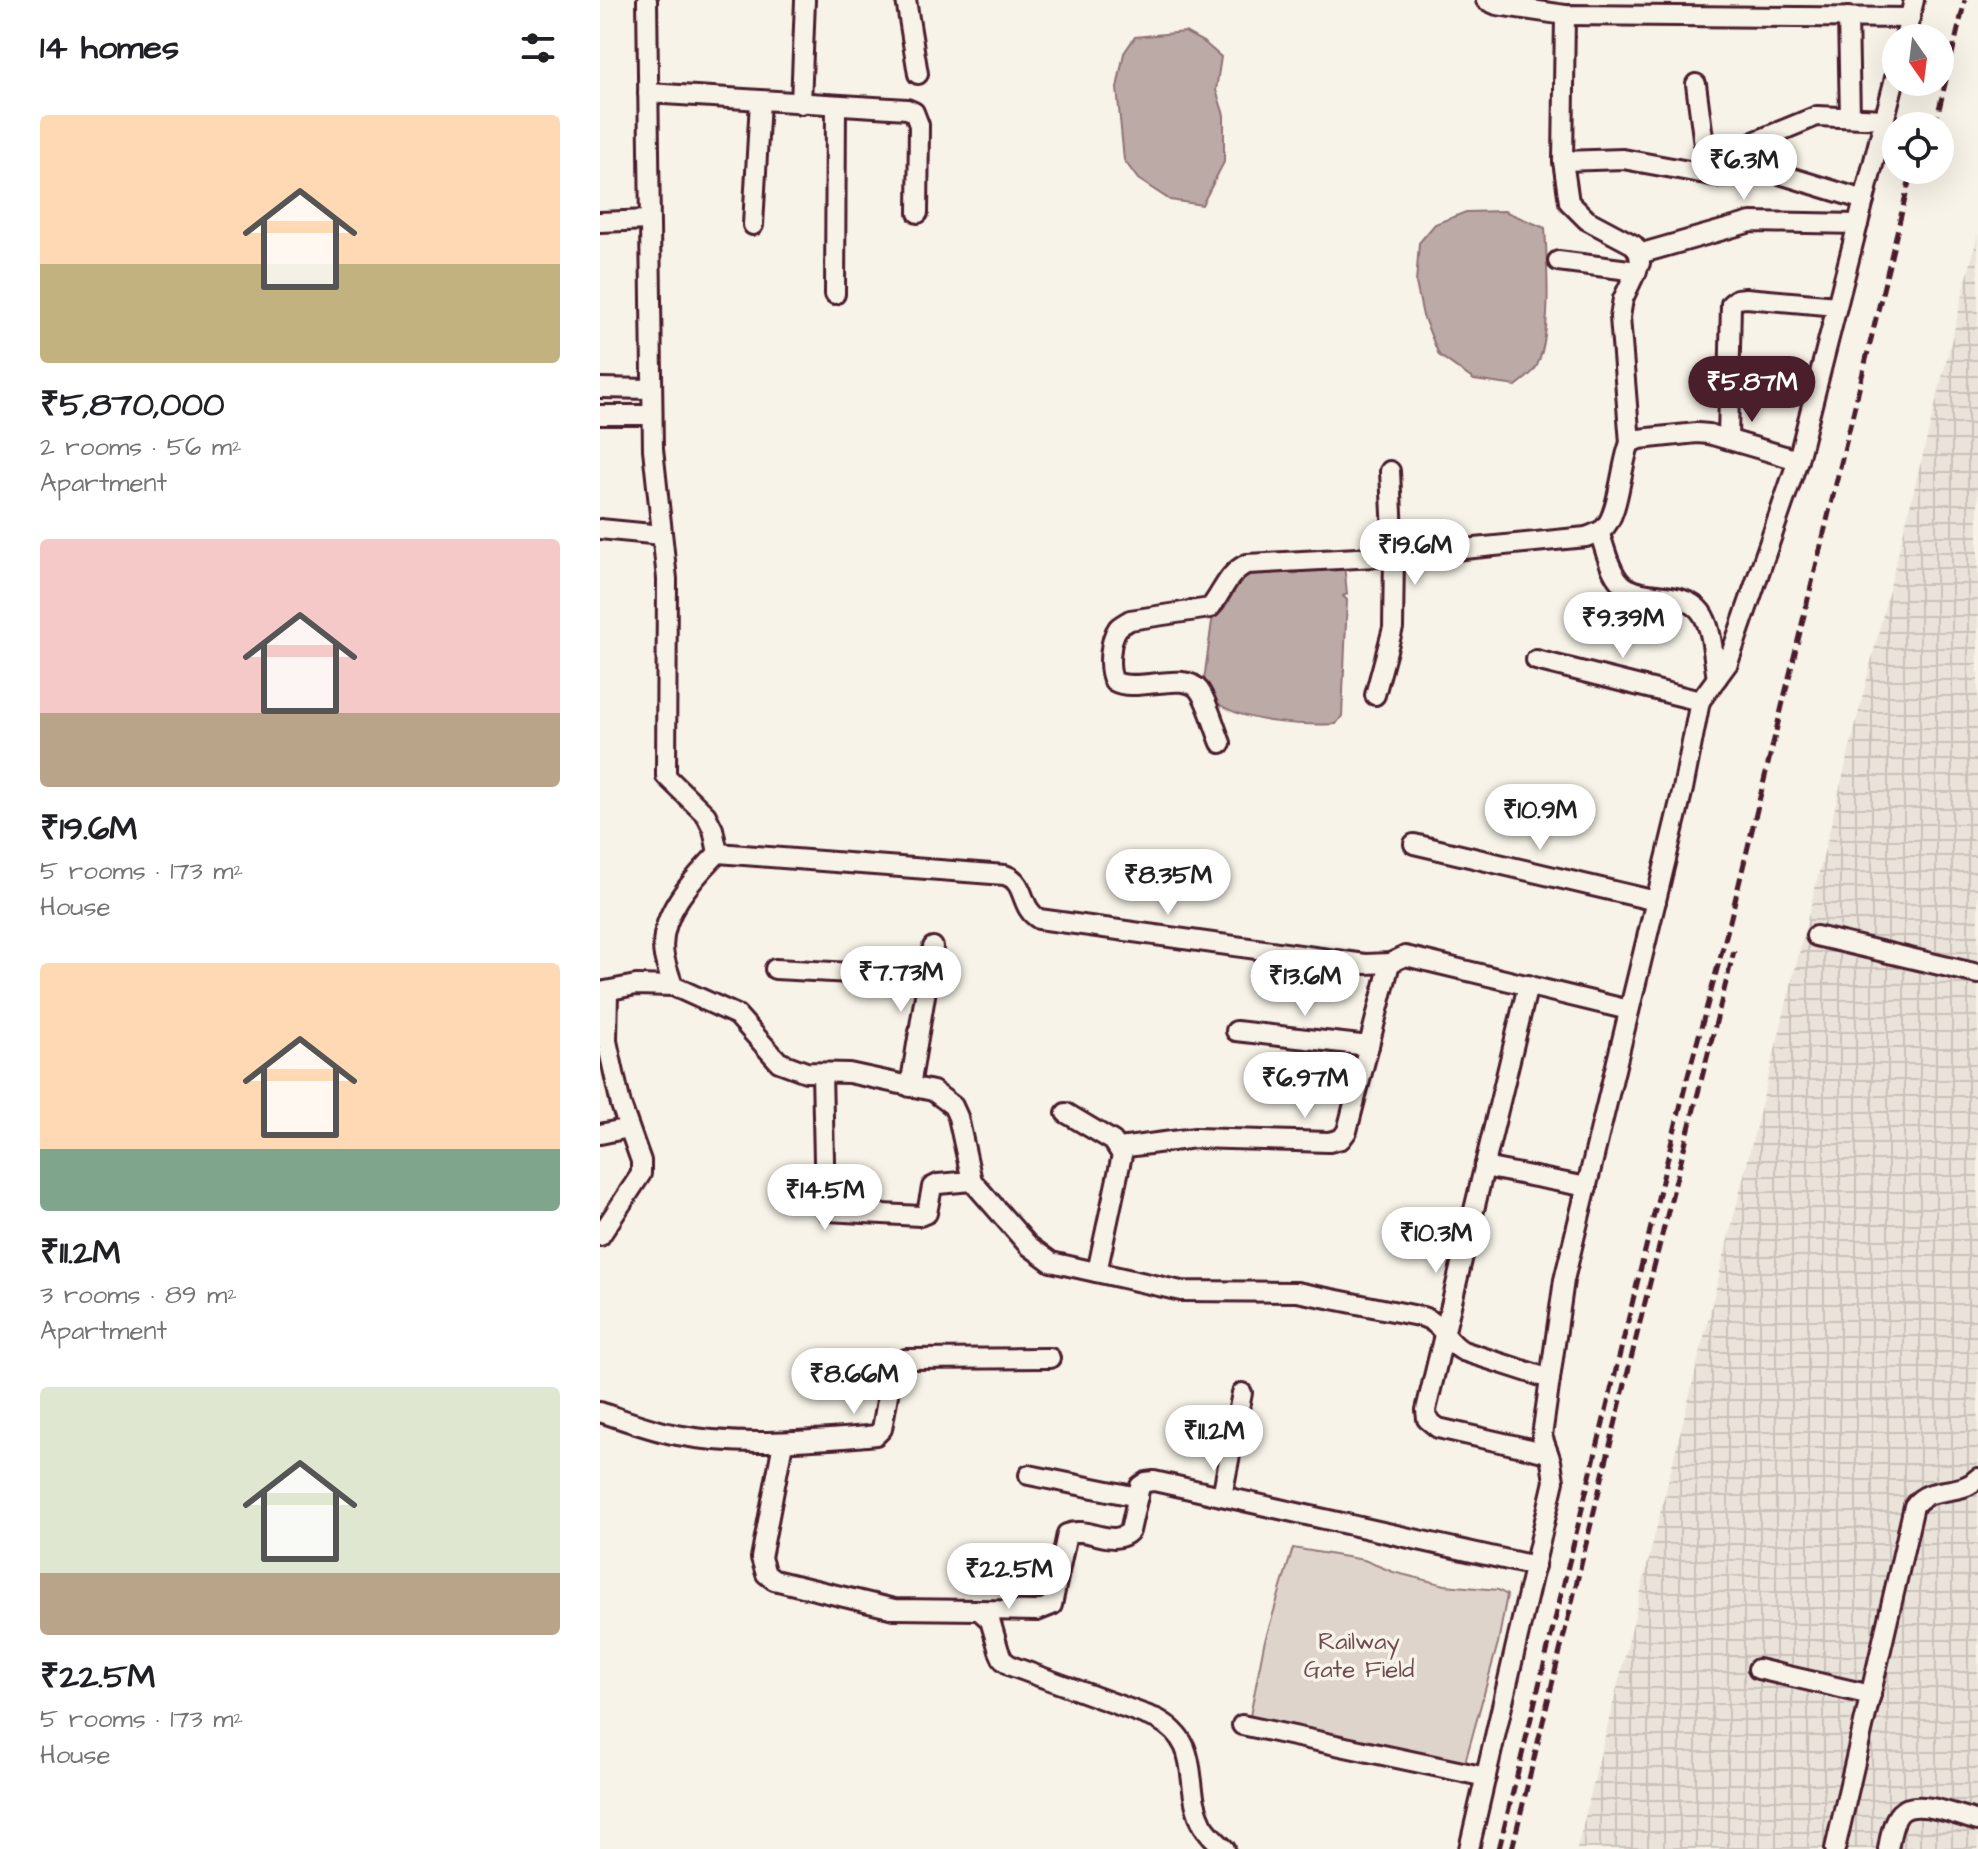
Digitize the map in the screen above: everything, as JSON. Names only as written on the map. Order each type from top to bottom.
[{"type":"street","points":[[647,0],[652,415],[655,487],[667,579],[666,776],[706,815],[713,829],[718,853]]},
{"type":"street","points":[[801,104],[805,0]]},
{"type":"street","points":[[906,0],[918,74]]},
{"type":"street","points":[[1486,0],[1497,5],[1565,15],[1848,17],[1912,9]]},
{"type":"street","points":[[1221,743],[1199,690],[1190,684],[1129,685],[1114,681],[1110,674],[1114,638],[1119,626],[1130,620],[1210,608],[1231,575],[1247,564],[1394,556],[1586,537],[1606,527],[1612,516],[1630,443],[1620,317],[1623,299],[1638,262],[1634,245],[1587,220],[1569,202],[1563,161],[1565,15]]},
{"type":"street","points":[[1848,17],[1850,117]]},
{"type":"street","points":[[1696,84],[1707,166]]},
{"type":"street","points":[[648,93],[907,109],[914,112],[919,125],[918,213]]},
{"type":"street","points":[[753,225],[760,101]]},
{"type":"street","points":[[835,294],[836,105]]},
{"type":"street","points":[[1707,166],[1734,150],[1817,116],[1882,119]]},
{"type":"street","points":[[1469,1849],[1554,1481],[1542,1436],[1564,1280],[1683,789],[1700,701],[1728,663],[1798,460],[1882,131]]},
{"type":"street","points":[[1563,161],[1623,159],[1707,166],[1722,177],[1773,172],[1864,200]]},
{"type":"street","points":[[600,222],[649,220]]},
{"type":"street","points":[[1558,261],[1638,262],[1751,222],[1858,224]]},
{"type":"street","points":[[1728,439],[1731,304],[1737,299],[1746,298],[1837,306]]},
{"type":"street","points":[[600,388],[652,389]]},
{"type":"street","points":[[600,415],[652,415]]},
{"type":"street","points":[[1630,443],[1639,439],[1697,433],[1798,460]]},
{"type":"street","points":[[1375,695],[1392,637],[1394,556],[1390,471]]},
{"type":"street","points":[[600,529],[662,535]]},
{"type":"street","points":[[1599,532],[1621,584],[1631,589],[1685,600],[1701,612],[1717,678]]},
{"type":"street","points":[[1536,660],[1700,701]]},
{"type":"street","points":[[1414,844],[1656,901]]},
{"type":"street","points":[[718,853],[1005,875],[1014,878],[1020,886],[1025,907],[1039,919],[1350,962],[1390,963],[1405,956],[1629,1010]]},
{"type":"street","points":[[673,986],[664,953],[666,931],[675,903],[718,853]]},
{"type":"street","points":[[1816,936],[1978,974]]},
{"type":"street","points":[[910,1087],[933,947]]},
{"type":"street","points":[[1119,1148],[1183,1138],[1329,1142],[1341,1139],[1347,1131],[1390,963]]},
{"type":"street","points":[[775,969],[928,977]]},
{"type":"street","points":[[600,1236],[641,1174],[641,1161],[621,1105],[607,1041],[604,991],[636,985],[673,986],[737,1015],[779,1062],[806,1072],[849,1073],[933,1091],[953,1106],[958,1117],[972,1181],[1039,1255],[1051,1262],[1181,1291],[1297,1292],[1423,1317],[1432,1320],[1463,1351],[1550,1379]]},
{"type":"street","points":[[1528,985],[1426,1410],[1431,1424],[1438,1428],[1548,1453]]},
{"type":"street","points":[[1236,1031],[1369,1046]]},
{"type":"street","points":[[822,1073],[827,1211],[920,1216],[927,1213],[932,1187],[972,1181]]},
{"type":"street","points":[[1066,1113],[1113,1141],[1119,1148],[1122,1164],[1097,1272]]},
{"type":"street","points":[[600,1134],[629,1128]]},
{"type":"street","points":[[1484,1167],[1587,1187]]},
{"type":"street","points":[[600,1412],[680,1436],[783,1443],[876,1435],[885,1420],[892,1372],[896,1364],[906,1359],[1050,1358]]},
{"type":"street","points":[[1222,1496],[1242,1393]]},
{"type":"street","points":[[783,1443],[761,1558],[766,1574],[774,1580],[894,1609],[1037,1611],[1052,1605],[1067,1534],[1075,1531],[1113,1538],[1126,1535],[1130,1531],[1140,1486],[1154,1481],[1535,1566]]},
{"type":"street","points":[[1029,1475],[1138,1497]]},
{"type":"street","points":[[1835,1849],[1914,1506],[1926,1495],[1962,1488],[1978,1478]]},
{"type":"street","points":[[979,1610],[990,1620],[1003,1660],[1011,1666],[1157,1719],[1177,1732],[1187,1752],[1202,1824],[1225,1849]]},
{"type":"street","points":[[1758,1669],[1871,1695]]},
{"type":"street","points":[[1242,1725],[1486,1777]]},
{"type":"street","points":[[1888,1849],[1899,1814],[1906,1809],[1929,1807],[1978,1821]]},
{"type":"shaded area","points":[[1185,32],[1221,57],[1216,90],[1224,115],[1224,162],[1202,205],[1170,200],[1138,179],[1124,160],[1117,88],[1124,53],[1135,37]]},
{"type":"shaded area","points":[[1504,211],[1545,228],[1548,300],[1544,340],[1535,369],[1516,386],[1474,380],[1439,355],[1423,316],[1416,283],[1419,243],[1435,224],[1466,212]]},
{"type":"shaded area","points":[[1978,234],[1978,1849],[1577,1849],[1886,602]]},
{"type":"shaded area","points":[[1344,564],[1347,594],[1343,596],[1347,600],[1342,716],[1336,724],[1262,720],[1234,712],[1214,700],[1203,688],[1212,621],[1234,579],[1248,572],[1289,568],[1291,574],[1298,573],[1298,570]]},
{"type":"green space","name":"Railway Gate Field","points":[[1293,1548],[1364,1560],[1393,1572],[1445,1585],[1498,1590],[1507,1595],[1498,1643],[1464,1766],[1260,1724],[1250,1716],[1264,1644]]},
{"type":"railway","points":[[1938,112],[1965,0]]},
{"type":"railway","points":[[1499,1849],[1686,1083],[1729,925],[1909,184]]},
{"type":"railway","points":[[1512,1849],[1734,951]]}]
